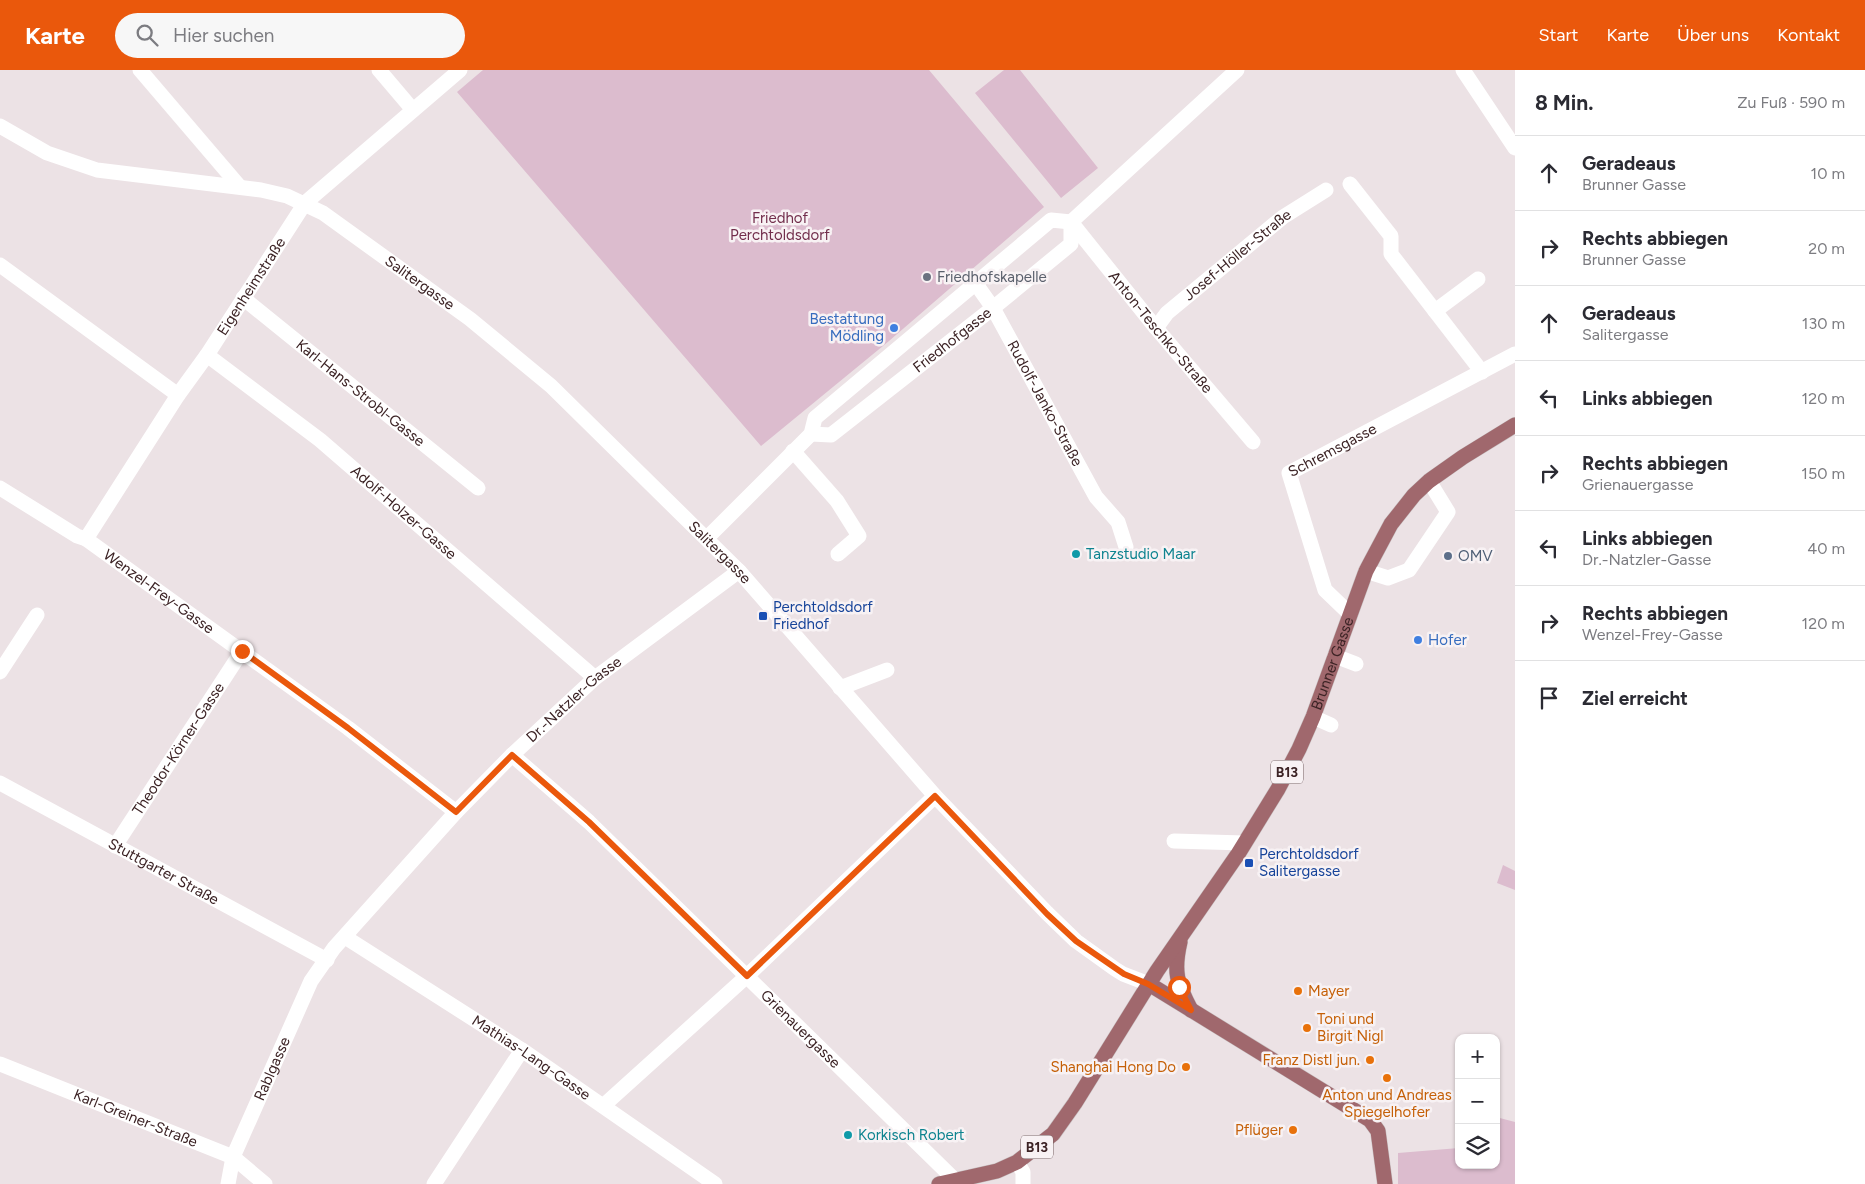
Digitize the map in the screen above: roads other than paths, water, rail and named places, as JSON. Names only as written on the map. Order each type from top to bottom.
[{"type":"main road","name":"Brunner Gasse","points":[[1148,984],[1244,843],[1278,789],[1313,717],[1366,571],[1391,524],[1414,495],[1430,481],[1463,457],[1515,425]]},
{"type":"main road","name":"Brunner Gasse","points":[[1182,935],[1176,960],[1178,981],[1191,1010]]},
{"type":"main road","points":[[1148,984],[1370,1120],[1378,1131],[1385,1184]]},
{"type":"main road","name":"B13","points":[[939,1184],[996,1171],[1017,1162],[1053,1134],[1075,1103],[1148,984]]},
{"type":"street","points":[[140,70],[240,187]]},
{"type":"street","points":[[379,70],[413,110]]},
{"type":"street","name":"Eigenheimstraße","points":[[86,539],[178,395],[207,355],[306,203],[460,70]]},
{"type":"street","points":[[1072,222],[1237,70]]},
{"type":"street","points":[[1463,70],[1515,148]]},
{"type":"street","name":"Salitergasse","points":[[0,126],[47,153],[97,170],[240,187],[287,196],[306,203],[323,213],[470,319],[551,386],[707,538],[739,571],[935,796],[1047,914],[1076,941],[1124,974],[1148,984]]},
{"type":"street","points":[[1350,184],[1391,236],[1391,254],[1482,372]]},
{"type":"street","name":"Josef-Höller-Straße","points":[[1156,328],[1167,313],[1283,217],[1326,190]]},
{"type":"street","name":"Friedhofgasse","points":[[707,538],[811,434],[815,418],[1050,220],[1072,222],[1071,244],[993,308],[831,435],[811,434]]},
{"type":"street","name":"Anton-Teschko-Straße","points":[[1072,222],[1156,328],[1253,442]]},
{"type":"street","points":[[0,265],[178,395]]},
{"type":"street","points":[[1435,311],[1478,279]]},
{"type":"street","name":"Rudolf-Janko-Straße","points":[[976,284],[993,308],[1096,497],[1118,522],[1126,547]]},
{"type":"street","name":"Karl-Hans-Strobl-Gasse","points":[[243,298],[478,488]]},
{"type":"street","name":"Schremsgasse","points":[[1350,614],[1325,590],[1289,473],[1515,354]]},
{"type":"street","name":"Adolf-Holzer-Gasse","points":[[207,355],[320,440],[595,678]]},
{"type":"street","points":[[793,450],[837,501],[859,536],[838,554]]},
{"type":"street","points":[[1366,571],[1388,578],[1410,570],[1448,512],[1430,481]]},
{"type":"street","name":"Wenzel-Frey-Gasse","points":[[0,488],[77,536],[86,539],[348,728],[456,812]]},
{"type":"street","name":"Dr.-Natzler-Gasse","points":[[327,960],[345,937],[456,812],[512,755],[595,678],[739,571]]},
{"type":"street","points":[[0,672],[38,614]]},
{"type":"street","name":"Theodor-Körner-Gasse","points":[[115,846],[242,651]]},
{"type":"street","points":[[1335,656],[1356,664]]},
{"type":"street","points":[[840,688],[887,670]]},
{"type":"street","points":[[1313,717],[1331,725]]},
{"type":"street","name":"Grienauergasse","points":[[512,755],[589,822],[956,1181]]},
{"type":"street","name":"Stuttgarter Straße","points":[[0,783],[327,960]]},
{"type":"street","points":[[603,1106],[747,976],[935,796]]},
{"type":"street","points":[[1174,841],[1244,843]]},
{"type":"street","name":"Mathias-Lang-Gasse","points":[[345,937],[522,1050],[715,1184]]},
{"type":"street","name":"Rablgasse","points":[[228,1184],[233,1157],[311,981],[327,960]]},
{"type":"street","points":[[434,1184],[522,1050]]},
{"type":"street","name":"Karl-Greiner-Straße","points":[[0,1064],[233,1157],[266,1184]]},
{"type":"street","points":[[1017,1162],[1023,1172],[1023,1184]]},
{"type":"place","name":"Friedhofskapelle","points":[[927,277]]},
{"type":"place","name":"Bestattung Mödling","points":[[894,328]]},
{"type":"place","name":"Tanzstudio Maar","points":[[1076,554]]},
{"type":"place","name":"OMV","points":[[1448,556]]},
{"type":"place","name":"Perchtoldsdorf Friedhof","points":[[763,616]]},
{"type":"place","name":"Hofer","points":[[1418,640]]},
{"type":"place","name":"Perchtoldsdorf Salitergasse","points":[[1249,863]]},
{"type":"place","name":"Mayer","points":[[1298,991]]},
{"type":"place","name":"Toni und Birgit Nigl","points":[[1307,1028]]},
{"type":"place","name":"Franz Distl jun.","points":[[1370,1060]]},
{"type":"place","name":"Shanghai Hong Do","points":[[1186,1067]]},
{"type":"place","name":"Anton und Andreas Spiegelhofer","points":[[1387,1078]]},
{"type":"place","name":"Pflüger","points":[[1293,1130]]},
{"type":"place","name":"Korkisch Robert","points":[[848,1135]]},
{"type":"park label","name":"Friedhof Perchtoldsdorf","points":[[780,226]]}]
